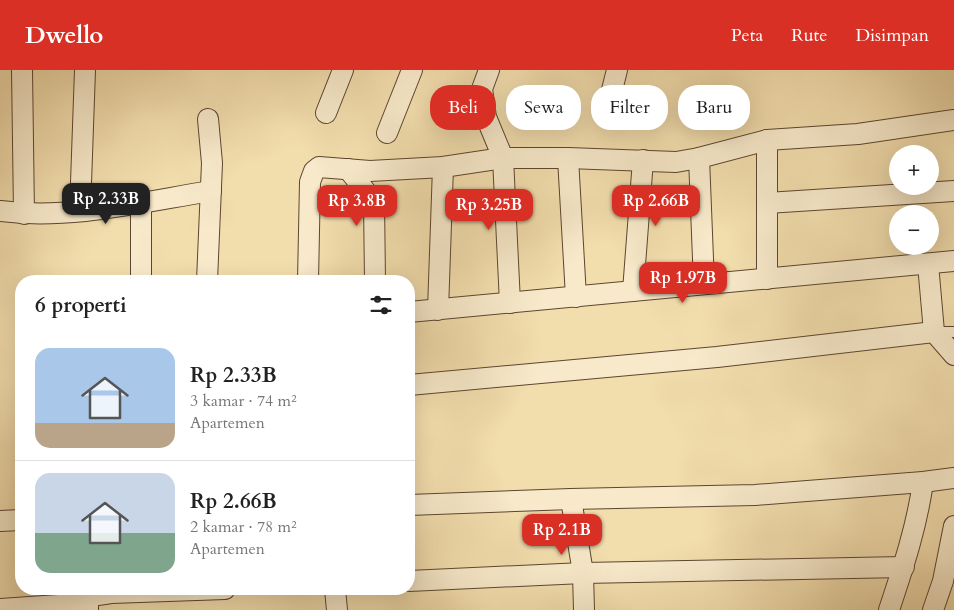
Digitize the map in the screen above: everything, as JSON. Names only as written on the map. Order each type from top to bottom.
[{"type":"street","points":[[22,70],[24,214]]},
{"type":"street","points":[[80,211],[85,70]]},
{"type":"street","points":[[326,113],[343,70]]},
{"type":"street","points":[[387,133],[412,70]]},
{"type":"street","points":[[489,70],[482,89],[486,117],[503,158],[510,303]]},
{"type":"street","points":[[613,85],[617,70]]},
{"type":"street","points":[[207,275],[211,191],[211,150],[208,119]]},
{"type":"street","points":[[308,275],[310,182],[314,171],[319,167],[370,171],[443,167],[503,158],[568,158],[676,162],[699,158],[767,140],[858,134],[954,120]]},
{"type":"street","points":[[767,140],[767,279]]},
{"type":"street","points":[[568,158],[576,297]]},
{"type":"street","points":[[699,158],[704,284]]},
{"type":"street","points":[[633,291],[643,160]]},
{"type":"street","points":[[438,310],[443,167]]},
{"type":"street","points":[[348,169],[374,202],[374,275]]},
{"type":"street","points":[[0,211],[24,214],[80,211],[211,191]]},
{"type":"street","points":[[767,204],[954,191]]},
{"type":"street","points":[[141,202],[141,275]]},
{"type":"street","points":[[415,312],[954,261]]},
{"type":"street","points":[[928,264],[944,332],[954,355]]},
{"type":"street","points":[[415,384],[717,358],[944,332]]},
{"type":"street","points":[[415,505],[755,495],[954,478]]},
{"type":"street","points":[[889,610],[904,567],[919,508],[923,482]]},
{"type":"street","points":[[572,500],[583,573],[584,610]]},
{"type":"street","points":[[0,521],[15,520]]},
{"type":"street","points":[[934,610],[943,581],[954,526]]},
{"type":"street","points":[[415,581],[583,573],[904,567]]},
{"type":"street","points":[[0,609],[88,606],[91,596],[98,595]]},
{"type":"street","points":[[336,595],[337,610]]}]
